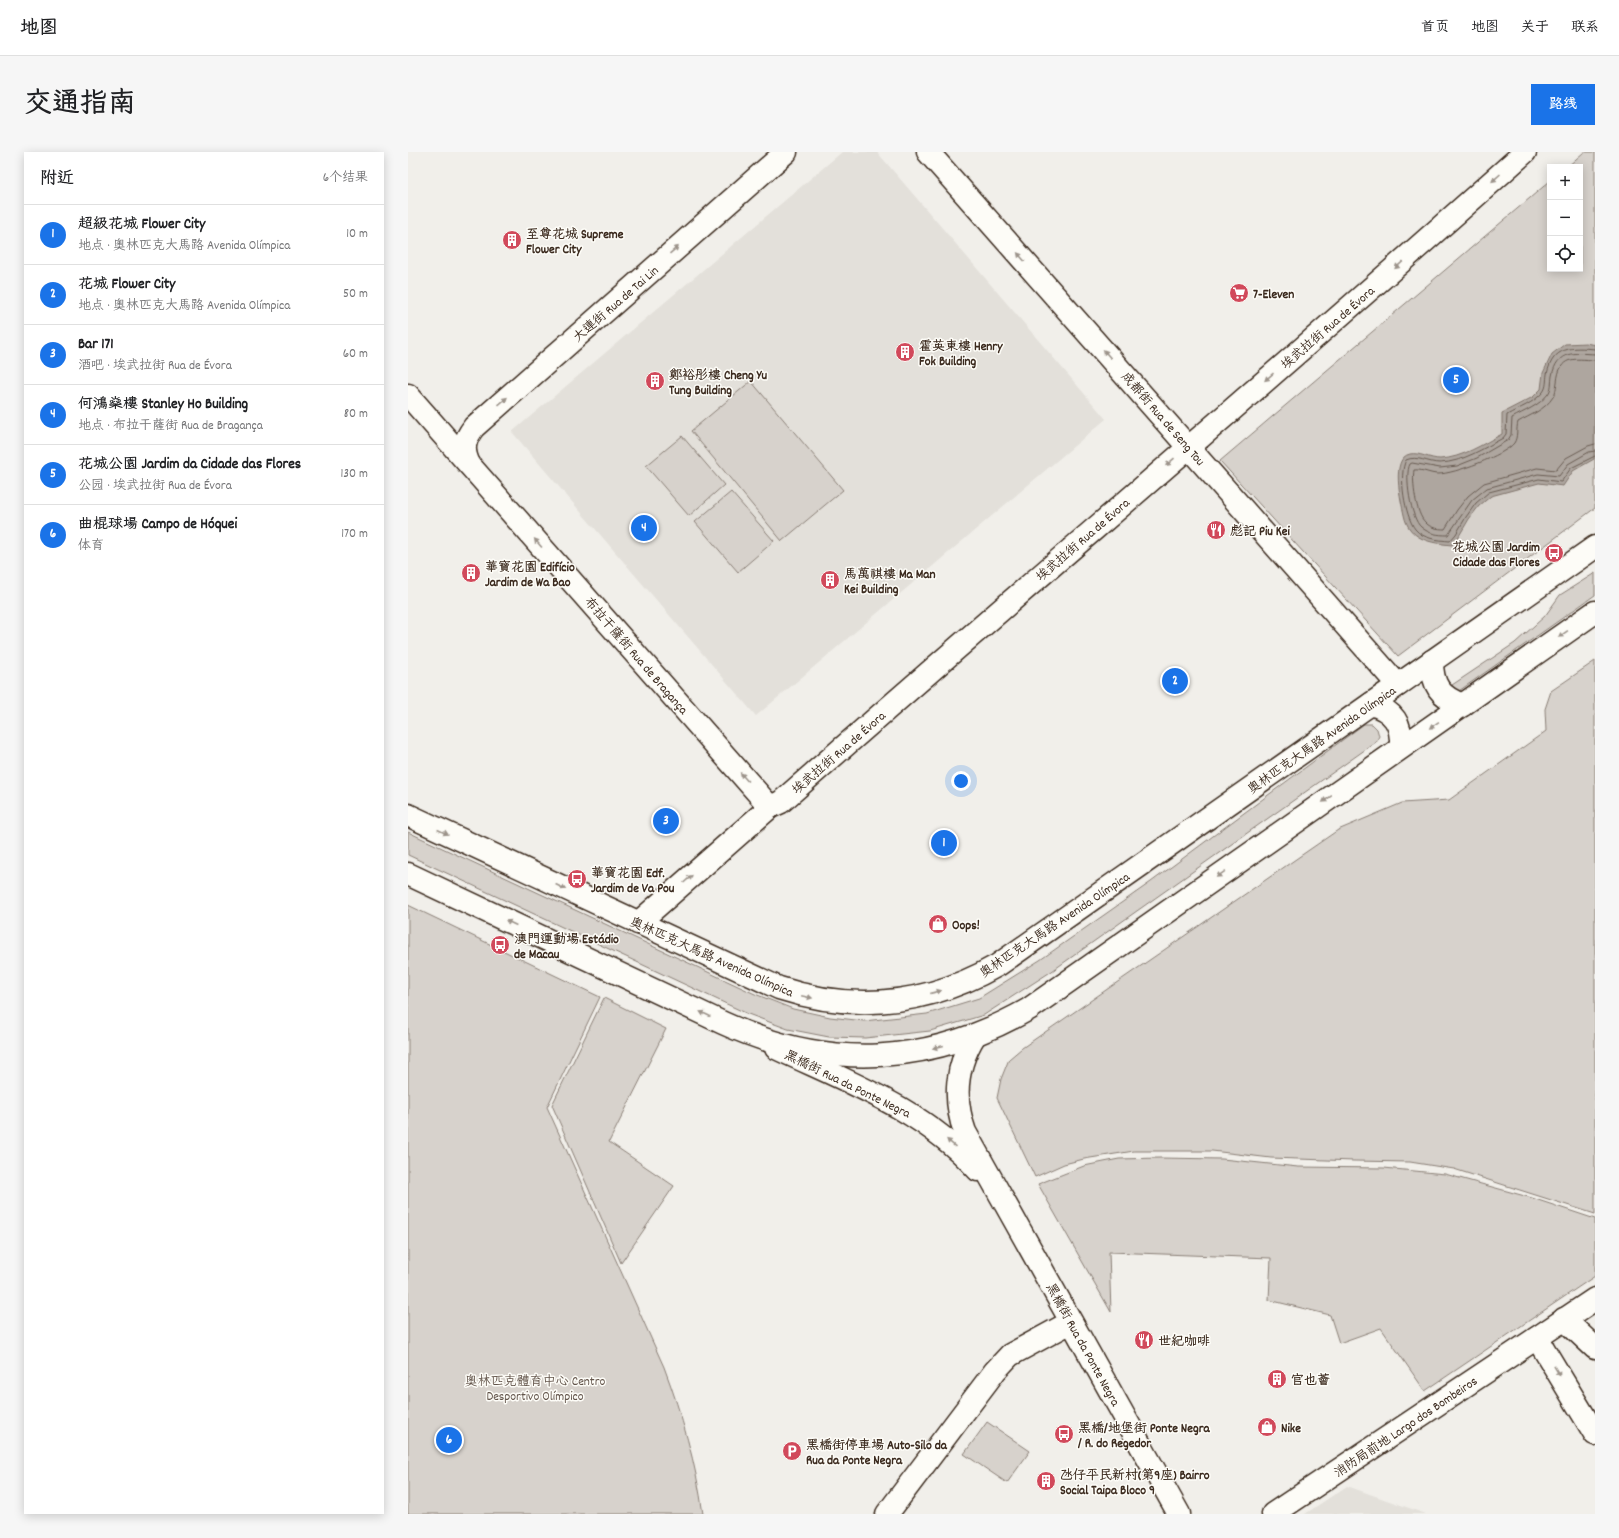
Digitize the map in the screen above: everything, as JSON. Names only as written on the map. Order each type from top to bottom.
[{"type":"street","name":"大連街 Rua de Tai Lin","points":[[469,464],[465,454],[465,445],[468,435],[474,427],[786,152]]},
{"type":"street","name":"成都街 Rua de Seng Tou","points":[[928,152],[1398,685]]},
{"type":"street","name":"埃武拉街 Rua de Évora","points":[[638,923],[770,806],[781,802],[1188,446],[1390,272],[1525,152]]},
{"type":"street","name":"布拉干薩街 Rua de Bragança","points":[[408,395],[770,806]]},
{"type":"street","points":[[436,427],[445,432],[454,434],[464,432],[474,427]]},
{"type":"street","name":"奧林匹克大馬路 Avenida Olímpica","points":[[408,815],[764,982],[799,995],[839,1002],[881,1002],[902,1000],[942,991],[968,981],[998,965],[1595,547]]},
{"type":"street","points":[[408,874],[740,1031],[770,1042],[812,1052],[862,1056],[912,1052],[937,1047],[975,1036],[1029,1009],[1595,612]]},
{"type":"street","points":[[1432,661],[1432,673],[1435,684],[1442,694],[1452,701],[1462,705]]},
{"type":"street","points":[[1371,704],[1382,707],[1392,715],[1398,724],[1402,736],[1401,747]]},
{"type":"street","name":"黑橋街 Rua da Ponte Negra","points":[[740,1031],[885,1098],[928,1125],[965,1157],[986,1180],[1012,1216]]},
{"type":"street","name":"黑橋街 Rua da Ponte Negra","points":[[975,1036],[966,1050],[960,1070],[958,1091],[960,1116],[969,1140],[1180,1514]]},
{"type":"street","name":"消防局前地 Largo dos Bombeiros","points":[[1273,1514],[1595,1299]]},
{"type":"street","points":[[1564,1319],[1595,1348]]},
{"type":"street","points":[[887,1514],[995,1371],[1010,1355],[1071,1322]]},
{"type":"street","points":[[1537,1338],[1595,1434]]},
{"type":"shaded area","points":[[842,152],[877,152],[1106,419],[756,716],[512,432]]},
{"type":"shaded area","points":[[1347,1486],[1426,1514],[1305,1514]]},
{"type":"green space","points":[[1584,152],[1595,152],[1595,508],[1398,656],[1220,461],[1547,184],[1547,272],[1583,272],[1583,164],[1570,164]]},
{"type":"green space","points":[[751,381],[843,490],[782,541],[691,431]]},
{"type":"green space","points":[[682,436],[724,485],[689,516],[646,466]]},
{"type":"green space","points":[[731,492],[774,541],[738,572],[695,522]]},
{"type":"green space","points":[[1595,573],[1595,595],[1456,693],[1452,685],[1515,643],[1545,616],[1560,595]]},
{"type":"green space","points":[[1595,661],[1595,1214],[1454,1169],[1410,1162],[1271,1158],[1212,1151],[1134,1151],[1084,1159],[1064,1164],[1035,1177],[997,1098],[1001,1079],[1009,1059],[1022,1048],[1338,830],[1402,803],[1449,800],[1546,731],[1545,709],[1551,691]]},
{"type":"green space","points":[[1364,724],[1372,724],[1377,729],[1379,736],[1376,742],[1052,971],[984,1015],[930,1031],[865,1038],[829,1037],[788,1029],[748,1014],[408,855],[408,832],[755,994],[793,1009],[830,1017],[864,1021],[927,1014],[979,998],[1040,960],[1151,882]]},
{"type":"green space","name":"奧林匹克體育中心 Centro Desportivo Olímpico","points":[[408,905],[600,997],[547,1107],[664,1367],[688,1440],[703,1514],[408,1514]]},
{"type":"green space","points":[[604,998],[666,1029],[609,1142],[674,1186],[621,1263],[552,1105]]},
{"type":"green space","points":[[1119,1159],[1222,1159],[1298,1167],[1384,1168],[1445,1174],[1532,1198],[1595,1219],[1595,1276],[1425,1391],[1381,1328],[1339,1343],[1330,1315],[1269,1300],[1271,1258],[1109,1252],[1111,1312],[1038,1184],[1084,1166]]},
{"type":"green space","points":[[987,1422],[1030,1451],[1007,1483],[964,1454]]},
{"type":"water","points":[[1586,343],[1595,345],[1594,459],[1573,471],[1563,486],[1539,483],[1491,496],[1479,506],[1452,545],[1436,543],[1422,539],[1416,535],[1407,523],[1399,491],[1398,481],[1400,463],[1404,457],[1413,454],[1436,459],[1448,458],[1472,450],[1502,434],[1502,413],[1533,397],[1541,389],[1543,373],[1552,354],[1565,344]]},
{"type":"place","name":"至尊花城 Supreme Flower City","points":[[512,240]]},
{"type":"place","name":"7-Eleven","points":[[1239,293]]},
{"type":"place","name":"霍英東樓 Henry Fok Building","points":[[905,352]]},
{"type":"place","name":"花城公園 Jardim da Cidade das Flores","points":[[1456,380]]},
{"type":"place","name":"鄭裕彤樓 Cheng Yu Tung Building","points":[[655,381]]},
{"type":"place","name":"何鴻燊樓 Stanley Ho Building","points":[[644,528]]},
{"type":"place","name":"彪記 Piu Kei","points":[[1216,530]]},
{"type":"place","name":"花城公園 Jardim Cidade das Flores","points":[[1554,553]]},
{"type":"place","name":"華寶花園 Edifício Jardim de Wa Bao","points":[[471,573]]},
{"type":"place","name":"馬萬祺樓 Ma Man Kei Building","points":[[830,580]]},
{"type":"place","name":"花城 Flower City","points":[[1175,681]]},
{"type":"place","name":"Bar 171","points":[[666,821]]},
{"type":"place","name":"超級花城 Flower City","points":[[944,843]]},
{"type":"place","name":"華寶花園 Edf. Jardim de Va Pou","points":[[577,879]]},
{"type":"place","name":"Oops!","points":[[938,924]]},
{"type":"place","name":"澳門運動場 Estádio de Macau","points":[[500,945]]},
{"type":"place","name":"世紀咖啡","points":[[1144,1340]]},
{"type":"place","name":"官也薈","points":[[1277,1379]]},
{"type":"place","name":"Nike","points":[[1267,1427]]},
{"type":"place","name":"黑橋/地堡街 Ponte Negra / R. do Regedor","points":[[1064,1434]]},
{"type":"place","name":"曲棍球場 Campo de Hóquei","points":[[449,1440]]},
{"type":"place","name":"黑橋街停車場 Auto-Silo da Rua da Ponte Negra","points":[[792,1451]]},
{"type":"place","name":"氹仔平民新村(第9座) Bairro Social Taipa Bloco 9","points":[[1046,1481]]}]
